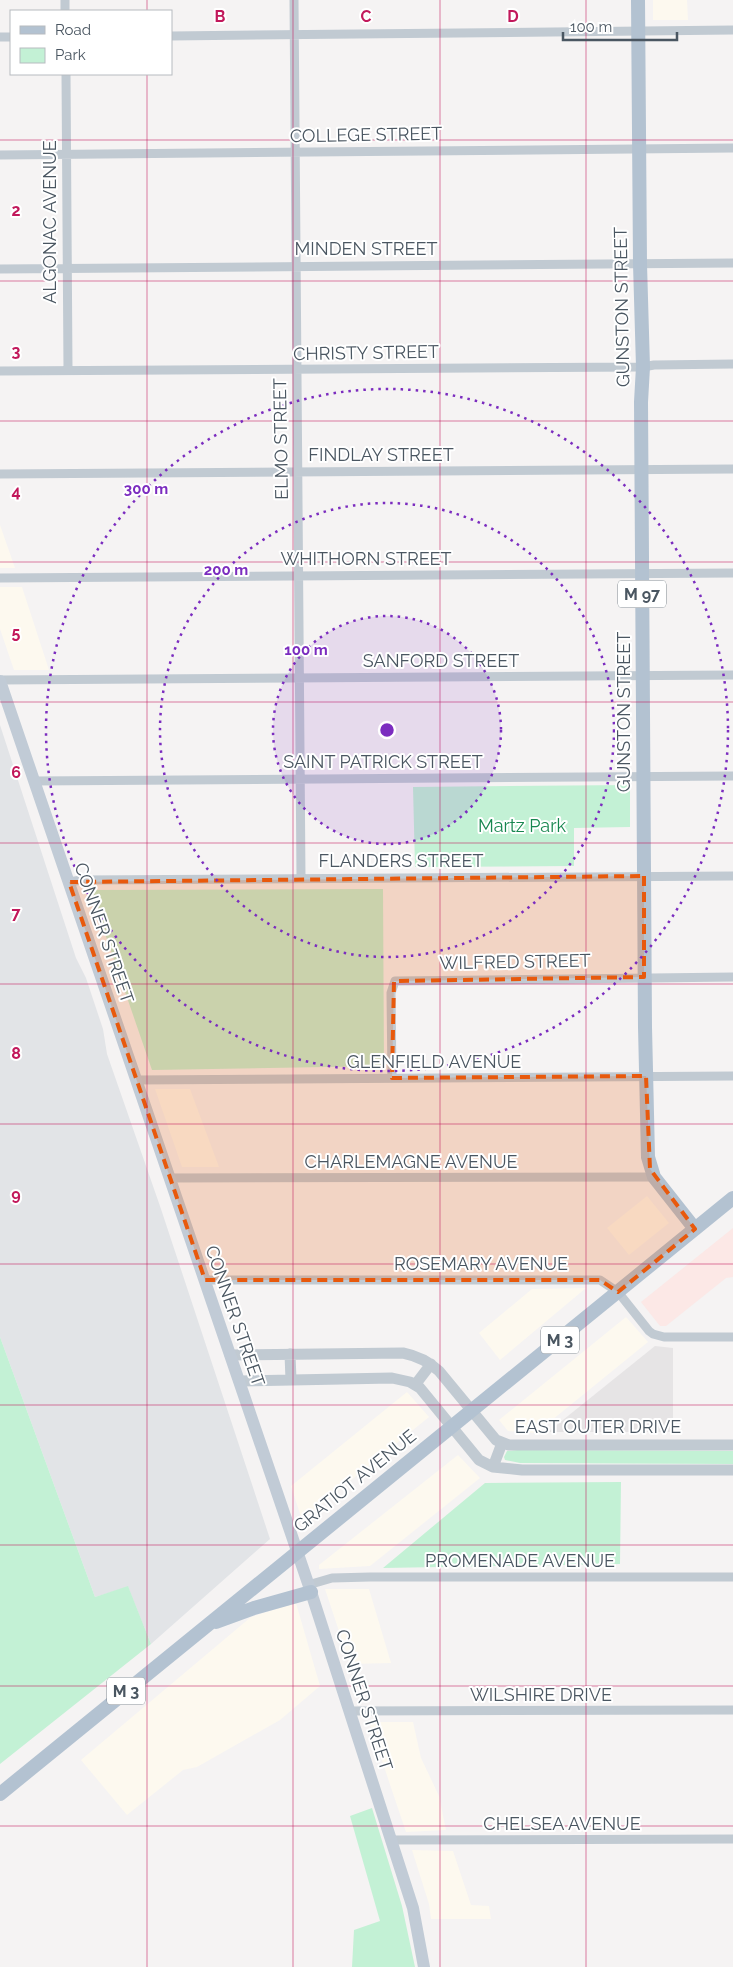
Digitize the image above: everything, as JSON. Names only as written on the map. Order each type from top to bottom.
[{"type":"main road","name":"GUNSTON STREET","points":[[638,0],[640,264],[643,367],[641,470],[644,977],[648,1158],[654,1177],[695,1228]]},
{"type":"main road","name":"CONNER STREET","points":[[0,680],[309,1588],[413,1908],[424,1967]]},
{"type":"main road","name":"GRATIOT AVENUE","points":[[0,1794],[733,1198]]},
{"type":"main road","points":[[206,1626],[309,1588]]},
{"type":"street","name":"ELMO STREET","points":[[294,0],[301,878]]},
{"type":"street","points":[[172,36],[733,30]]},
{"type":"street","name":"ALGONAC AVENUE","points":[[66,75],[68,370]]},
{"type":"street","name":"COLLEGE STREET","points":[[0,155],[733,148]]},
{"type":"street","name":"MINDEN STREET","points":[[0,268],[733,262]]},
{"type":"street","name":"CHRISTY STREET","points":[[0,371],[643,367],[654,365],[733,364]]},
{"type":"street","name":"FINDLAY STREET","points":[[0,474],[733,469]]},
{"type":"street","name":"WHITHORN STREET","points":[[0,578],[733,572]]},
{"type":"street","name":"SANFORD STREET","points":[[0,680],[733,675]]},
{"type":"street","name":"SAINT PATRICK STREET","points":[[34,781],[733,776]]},
{"type":"street","name":"FLANDERS STREET","points":[[69,882],[81,880],[301,878],[733,876]]},
{"type":"street","name":"WILFRED STREET","points":[[392,1078],[391,993],[395,981],[733,977]]},
{"type":"street","name":"GLENFIELD AVENUE","points":[[136,1080],[733,1076]]},
{"type":"street","name":"CHARLEMAGNE AVENUE","points":[[169,1178],[654,1177]]},
{"type":"street","name":"ROSEMARY AVENUE","points":[[205,1280],[600,1280],[618,1292],[649,1331],[660,1337],[733,1337]]},
{"type":"street","name":"EAST OUTER DRIVE","points":[[230,1355],[403,1353],[418,1357],[439,1371],[496,1440],[509,1445],[733,1445]]},
{"type":"street","points":[[290,1354],[291,1380]]},
{"type":"street","points":[[415,1385],[431,1364]]},
{"type":"street","points":[[239,1381],[402,1379],[420,1388],[479,1460],[493,1467],[522,1470],[733,1470]]},
{"type":"street","points":[[493,1467],[502,1443]]},
{"type":"street","name":"PROMENADE AVENUE","points":[[309,1588],[332,1578],[370,1577],[733,1578]]},
{"type":"street","name":"WILSHIRE DRIVE","points":[[349,1711],[733,1710]]},
{"type":"street","name":"CHELSEA AVENUE","points":[[391,1840],[733,1839]]},
{"type":"highlighted area","points":[[644,876],[644,977],[394,981],[392,1078],[646,1076],[650,1169],[695,1229],[618,1292],[600,1280],[205,1280],[69,882]]},
{"type":"shaded area","points":[[653,0],[687,0],[688,20],[653,20]]},
{"type":"shaded area","points":[[0,525],[15,568],[0,568]]},
{"type":"shaded area","points":[[0,587],[22,587],[49,670],[14,670],[0,629]]},
{"type":"shaded area","points":[[0,725],[76,958],[86,978],[103,1029],[107,1054],[161,1209],[270,1539],[151,1644],[128,1587],[95,1597],[0,1337]]},
{"type":"shaded area","points":[[155,1089],[190,1089],[219,1167],[182,1167]]},
{"type":"shaded area","points":[[647,1196],[669,1223],[629,1255],[607,1228]]},
{"type":"shaded area","points":[[733,1228],[733,1277],[726,1278],[666,1326],[660,1326],[641,1302]]},
{"type":"shaded area","points":[[586,1288],[500,1360],[479,1333],[532,1289]]},
{"type":"shaded area","points":[[626,1317],[648,1342],[536,1433],[508,1431],[499,1420]]},
{"type":"shaded area","points":[[655,1346],[673,1348],[673,1432],[548,1432]]},
{"type":"shaded area","points":[[407,1392],[429,1417],[302,1520],[291,1486]]},
{"type":"shaded area","points":[[458,1455],[480,1478],[370,1566],[319,1569],[319,1565]]},
{"type":"shaded area","points":[[325,1589],[369,1589],[391,1663],[350,1664]]},
{"type":"shaded area","points":[[296,1603],[320,1686],[280,1720],[197,1767],[183,1770],[127,1815],[81,1760],[251,1617]]},
{"type":"shaded area","points":[[369,1722],[413,1722],[421,1758],[439,1796],[446,1830],[406,1832]]},
{"type":"shaded area","points":[[412,1850],[453,1851],[471,1905],[489,1906],[491,1919],[431,1919],[429,1904]]},
{"type":"green space","name":"Martz Park","points":[[630,785],[630,827],[574,828],[574,866],[415,867],[413,787]]},
{"type":"green space","points":[[383,889],[384,1066],[152,1070],[90,890]]},
{"type":"green space","points":[[0,1337],[95,1597],[128,1586],[151,1644],[0,1764]]},
{"type":"green space","points":[[507,1451],[733,1451],[733,1464],[520,1463],[505,1460],[504,1457]]},
{"type":"green space","points":[[621,1482],[620,1564],[383,1568],[485,1483]]},
{"type":"green space","points":[[372,1808],[402,1906],[415,1967],[352,1967],[354,1930],[380,1921],[350,1816]]}]
